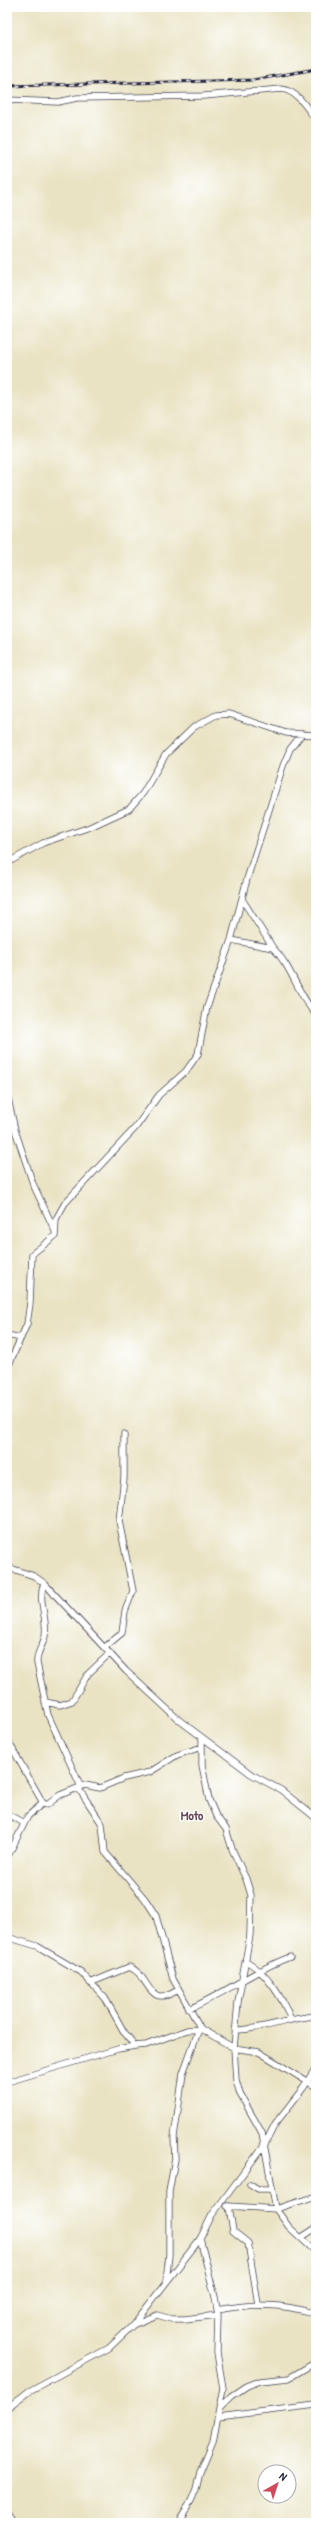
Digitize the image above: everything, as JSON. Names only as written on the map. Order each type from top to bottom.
[{"type":"street","points":[[7,100],[58,102],[77,98],[204,96],[280,89],[289,91],[298,97],[316,120]]},
{"type":"street","points":[[7,863],[43,842],[90,827],[129,809],[143,793],[166,754],[192,729],[207,719],[229,714],[286,733],[316,734]]},
{"type":"street","points":[[56,1235],[56,1219],[65,1203],[136,1127],[159,1095],[186,1071],[195,1059],[200,1048],[207,1007],[231,940],[284,762],[290,749],[302,734]]},
{"type":"street","points":[[242,899],[287,967],[304,1001],[316,1015]]},
{"type":"street","points":[[231,940],[273,948]]},
{"type":"street","points":[[7,1094],[31,1178],[56,1235]]},
{"type":"street","points":[[7,1369],[21,1338],[29,1311],[32,1254],[56,1235]]},
{"type":"street","points":[[7,1335],[21,1338]]},
{"type":"street","points":[[105,1647],[122,1632],[124,1611],[132,1591],[119,1521],[124,1478],[124,1434]]},
{"type":"street","points":[[7,1567],[34,1576],[44,1583],[140,1684],[202,1738],[251,1774],[282,1790],[316,1818]]},
{"type":"street","points":[[44,1583],[42,1598],[45,1636],[36,1657],[48,1715],[80,1788],[102,1824],[105,1852],[145,1900],[156,1916],[178,1990],[200,2029],[234,2048],[260,2052],[316,2087]]},
{"type":"street","points":[[45,1702],[60,1705],[72,1701],[88,1674],[110,1653]]},
{"type":"street","points":[[202,1738],[202,1765],[209,1800],[216,1816],[226,1829],[232,1849],[249,1887],[251,1922],[235,2030],[234,2048],[236,2078],[240,2094],[258,2122],[265,2144],[271,2188],[276,2209],[290,2227],[316,2252]]},
{"type":"street","points":[[7,1739],[43,1803]]},
{"type":"street","points":[[7,1858],[24,1823],[33,1810],[43,1803],[47,1805],[60,1795],[88,1784],[100,1788],[130,1776],[150,1772],[177,1755],[202,1746]]},
{"type":"street","points":[[7,1814],[24,1823]]},
{"type":"street","points":[[7,1937],[27,1942],[70,1964],[81,1972],[106,1998],[128,2038],[135,2046]]},
{"type":"street","points":[[189,2009],[241,1983],[261,1970],[290,1957]]},
{"type":"street","points":[[246,1960],[261,1970],[291,2020]]},
{"type":"street","points":[[90,1983],[129,1967],[154,1995],[164,1996],[178,1990]]},
{"type":"street","points":[[235,2030],[271,2027],[304,2016],[315,2016]]},
{"type":"street","points":[[7,2082],[118,2049],[146,2045],[187,2030],[200,2029]]},
{"type":"street","points":[[166,2284],[169,2256],[169,2192],[175,2159],[174,2138],[178,2103],[183,2073],[200,2029]]},
{"type":"street","points":[[7,2408],[29,2391],[109,2348],[133,2325],[200,2239],[221,2204],[265,2144],[276,2124],[307,2082],[316,2066]]},
{"type":"street","points":[[250,2184],[258,2189],[271,2188]]},
{"type":"street","points":[[221,2204],[229,2206],[276,2209],[316,2196]]},
{"type":"street","points":[[229,2206],[232,2230],[248,2243],[258,2304]]},
{"type":"street","points":[[302,2237],[316,2228]]},
{"type":"street","points":[[177,2523],[192,2502],[218,2417],[223,2388],[217,2354],[217,2312],[209,2267],[200,2239]]},
{"type":"street","points":[[133,2325],[157,2315],[171,2319],[185,2319],[258,2304],[281,2308],[296,2308],[316,2314]]},
{"type":"street","points":[[218,2410],[232,2396],[247,2386],[260,2381],[289,2378],[316,2362]]},
{"type":"street","points":[[218,2417],[316,2405]]},
{"type":"street","points":[[7,2514],[14,2523]]},
{"type":"railway","points":[[7,86],[253,80],[316,69]]},
{"type":"district","name":"Moto","points":[[192,1815]]}]
